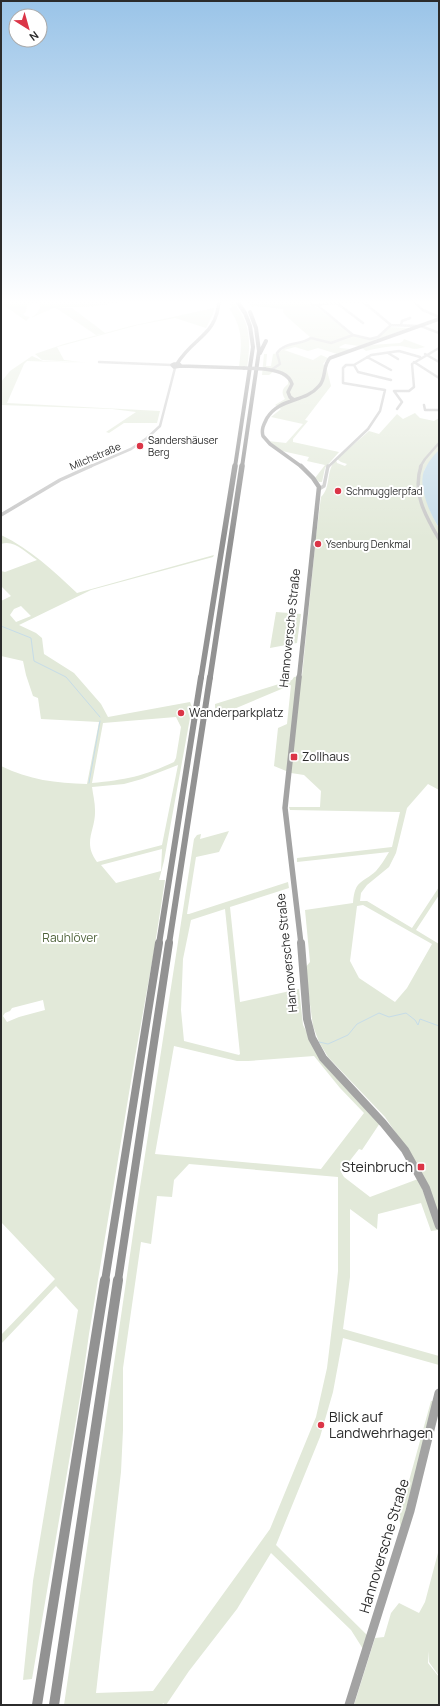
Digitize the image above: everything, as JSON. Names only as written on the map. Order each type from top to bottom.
[{"type":"highway","points":[[37,1705],[250,380]]},
{"type":"highway","points":[[54,1705],[255,380]]},
{"type":"main road","points":[[291,380],[292,382],[288,391],[290,397],[295,399]]},
{"type":"main road","points":[[319,489],[316,481],[294,461],[269,443],[262,434],[263,426],[272,412],[279,406],[316,389],[322,384],[322,380]]},
{"type":"main road","points":[[290,394],[297,396],[306,394]]},
{"type":"main road","name":"Hannoversche Straße","points":[[319,489],[284,808],[300,934],[307,1019],[314,1045],[323,1058],[383,1123],[405,1150],[426,1188],[439,1226]]},
{"type":"main road","name":"Hannoversche Straße","points":[[350,1705],[387,1589],[415,1492],[439,1393]]},
{"type":"street","name":"Milchstraße","points":[[1,515],[60,480],[131,449],[147,438],[160,426],[172,380]]},
{"type":"street","points":[[319,489],[324,486],[325,473],[330,464],[368,429],[380,411],[385,390],[342,383],[344,380]]},
{"type":"street","points":[[397,409],[402,402],[394,391],[409,391],[414,387],[413,380]]},
{"type":"street","points":[[424,405],[426,410],[439,410]]},
{"type":"street","points":[[439,443],[421,464],[418,482],[421,502],[428,520],[439,539]]},
{"type":"green space","points":[[3,380],[17,380],[7,403],[160,411],[157,423],[124,423],[109,433],[106,432],[136,412],[112,409],[1,405],[1,382]]},
{"type":"green space","points":[[288,380],[329,380],[331,386],[305,420],[308,421],[293,439],[293,442],[339,452],[325,468],[322,482],[319,482],[315,478],[325,465],[307,461],[309,457],[282,451],[268,441],[286,443],[303,424],[271,417],[281,409],[275,405],[285,399],[283,391],[284,387],[288,384]]},
{"type":"green space","points":[[415,413],[420,418],[434,421],[439,418],[439,449],[425,469],[423,478],[427,501],[439,528],[439,790],[428,784],[407,808],[396,853],[389,867],[367,885],[361,893],[360,901],[367,901],[412,928],[439,887],[439,895],[416,930],[439,944],[439,1216],[413,1158],[385,1117],[328,1057],[319,1042],[313,1026],[305,968],[310,962],[305,910],[353,903],[357,886],[376,871],[389,852],[297,862],[297,858],[392,847],[400,812],[290,810],[289,807],[320,807],[321,791],[304,775],[291,773],[274,766],[278,728],[287,724],[291,685],[215,717],[215,704],[292,680],[294,677],[302,676],[321,497],[326,488],[331,469],[336,460],[337,463],[345,466],[347,464],[337,459],[369,431],[379,434],[397,414],[403,419]],"holes":[[[363,905],[432,944],[407,988],[395,1002],[359,978],[350,961],[357,906]]]},
{"type":"green space","name":"Rauhlöver","points":[[1,535],[32,554],[50,568],[77,593],[214,555],[213,557],[91,590],[19,625],[36,633],[42,638],[44,654],[74,673],[101,704],[108,717],[190,702],[192,707],[164,861],[159,880],[165,880],[154,951],[135,1057],[81,1391],[32,1679],[23,1680],[33,1581],[78,1310],[56,1286],[1,1344],[1,1335],[55,1279],[1,1222],[1,766],[32,778],[64,783],[87,784],[99,722],[41,719],[38,698],[33,696],[23,661],[1,656],[1,601],[11,596],[1,586],[1,571],[5,572],[37,560],[11,543],[1,544]],"holes":[[[21,606],[31,616],[16,622],[10,615],[14,609]],[[176,717],[181,727],[174,762],[134,777],[92,783],[103,723]],[[178,765],[162,845],[97,862],[90,848],[95,817],[95,804],[92,787],[124,784],[142,779]],[[162,849],[161,871],[116,883],[101,865]],[[43,1000],[45,1010],[7,1022],[3,1016],[5,1013],[10,1011],[12,1008]]]},
{"type":"green space","points":[[276,612],[301,614],[297,643],[270,648]]},
{"type":"green space","points":[[229,831],[219,852],[196,857],[187,914],[288,882],[289,888],[230,907],[240,1002],[299,989],[303,1025],[319,1056],[380,1123],[362,1150],[359,1149],[341,1172],[344,1177],[370,1197],[418,1179],[438,1230],[431,1231],[421,1203],[378,1214],[377,1229],[350,1209],[350,1277],[343,1329],[439,1356],[439,1365],[343,1338],[333,1392],[320,1437],[276,1545],[368,1636],[363,1649],[351,1630],[271,1553],[237,1609],[189,1671],[166,1705],[163,1703],[162,1705],[64,1705],[138,1200],[194,839],[197,835],[201,834],[200,839]],"holes":[[[225,909],[240,1054],[239,1055],[184,1041],[181,1010],[183,959],[191,920]],[[174,1046],[237,1061],[314,1056],[340,1088],[364,1113],[321,1169],[155,1154]],[[189,1164],[338,1177],[338,1271],[327,1368],[316,1417],[270,1529],[153,1691],[96,1693],[121,1472],[123,1368],[141,1242],[151,1244],[157,1196],[172,1197],[174,1180]]]},
{"type":"green space","points":[[431,1401],[434,1401],[401,1529],[399,1517]]},
{"type":"green space","points":[[439,1549],[439,1676],[429,1662],[429,1651],[428,1663],[439,1677],[439,1705],[354,1705],[375,1638],[384,1637],[391,1613],[399,1603],[419,1613],[425,1602]]},
{"type":"water","points":[[439,450],[439,528],[426,500],[423,477],[427,465]]},
{"type":"waterway","points":[[1,626],[31,638],[34,661],[66,677],[100,717]]},
{"type":"waterway","points":[[89,783],[100,721]]},
{"type":"waterway","points":[[319,1042],[328,1044],[348,1035],[357,1024],[379,1013],[389,1017],[406,1013],[415,1020],[418,1025],[420,1019],[439,1026]]},
{"type":"place","name":"Sandershäuser Berg","points":[[140,446]]},
{"type":"place","name":"Schmugglerpfad","points":[[338,491]]},
{"type":"place","name":"Ysenburg Denkmal","points":[[318,544]]},
{"type":"place","name":"Wanderparkplatz","points":[[181,713]]},
{"type":"place","name":"Zollhaus","points":[[294,757]]},
{"type":"place","name":"Steinbruch","points":[[421,1167]]},
{"type":"place","name":"Blick auf Landwehrhagen","points":[[321,1425]]}]
